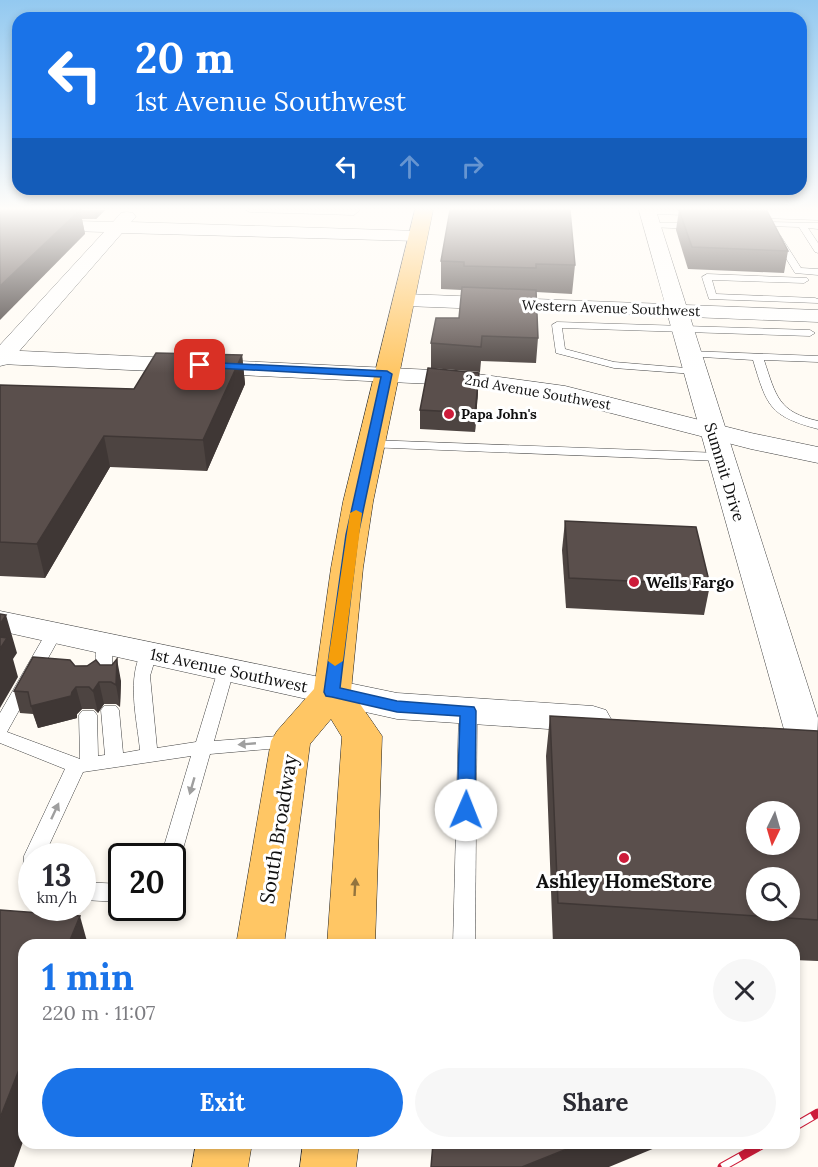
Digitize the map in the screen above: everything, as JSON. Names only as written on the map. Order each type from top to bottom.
[{"type":"main road","points":[[351,939],[362,736],[332,692],[347,568],[371,444],[412,264]]},
{"type":"main road","name":"South Broadway","points":[[261,939],[291,741],[332,692]]},
{"type":"main road","points":[[220,1167],[223,1149]]},
{"type":"main road","points":[[328,1167],[330,1149]]},
{"type":"street","points":[[1,358],[84,264]]},
{"type":"street","name":"Summit Drive","points":[[665,264],[679,320],[720,457],[811,734]]},
{"type":"street","name":"Western Avenue Southwest","points":[[405,300],[679,320],[812,319]]},
{"type":"street","name":"2nd Avenue Southwest","points":[[1,358],[455,378],[565,394],[818,455]]},
{"type":"street","name":"1st Avenue Southwest","points":[[0,621],[54,633],[100,662],[149,653],[397,706],[625,721]]},
{"type":"street","points":[[768,731],[811,734]]},
{"type":"lane","points":[[794,264],[801,276],[812,319],[712,297],[707,278],[801,276],[818,272]]},
{"type":"lane","points":[[679,320],[557,325],[560,351],[614,365],[692,363],[757,357],[818,359]]},
{"type":"lane","points":[[757,357],[773,401],[781,413],[800,422],[818,425]]},
{"type":"lane","points":[[371,444],[720,457]]},
{"type":"lane","points":[[0,728],[54,633]]},
{"type":"lane","points":[[149,653],[142,676],[149,755]]},
{"type":"lane","points":[[100,662],[111,681]]},
{"type":"lane","points":[[175,843],[226,670]]},
{"type":"lane","points":[[110,710],[115,760]]},
{"type":"lane","points":[[464,939],[468,711]]},
{"type":"lane","points":[[41,843],[83,765],[88,715]]},
{"type":"lane","points":[[0,736],[83,765],[203,748],[291,741]]},
{"type":"building","points":[[0,264],[23,264],[0,286]]},
{"type":"building","points":[[536,264],[536,268],[464,266]]},
{"type":"building","points":[[462,287],[536,290],[538,338],[482,336],[481,347],[431,343],[436,318],[459,318]]},
{"type":"building","points":[[156,353],[242,355],[203,440],[104,436],[37,544],[0,542],[0,385],[134,389]]},
{"type":"building","points":[[428,368],[479,373],[475,413],[420,410]]},
{"type":"building","points":[[565,521],[696,527],[710,585],[569,578]]},
{"type":"building","points":[[0,614],[6,615],[0,624]]},
{"type":"building","points":[[0,637],[7,638],[0,649]]},
{"type":"building","points":[[33,657],[70,660],[75,666],[87,666],[96,660],[100,665],[112,665],[117,659],[116,685],[111,682],[99,682],[93,691],[89,687],[76,687],[71,696],[31,706],[28,692],[14,691]]},
{"type":"building","points":[[550,716],[818,731],[818,920],[800,919],[800,867],[746,867],[746,915],[558,903]]},
{"type":"building","points":[[0,910],[18,911],[18,921],[78,921],[70,939],[18,939],[18,1072],[0,1118]]},
{"type":"building","points":[[432,1149],[567,1149],[522,1167],[431,1167]]},
{"type":"railway","points":[[800,1124],[818,1113]]},
{"type":"railway","points":[[722,1167],[754,1149]]},
{"type":"slow traffic","points":[[335,661],[356,513]]},
{"type":"place","name":"Papa John's","points":[[449,414]]},
{"type":"place","name":"Wells Fargo","points":[[634,582]]},
{"type":"place","name":"Ashley HomeStore","points":[[624,858]]},
{"type":"route","points":[[200,365],[387,374],[352,535],[332,692],[397,706],[468,711],[466,810]]}]
